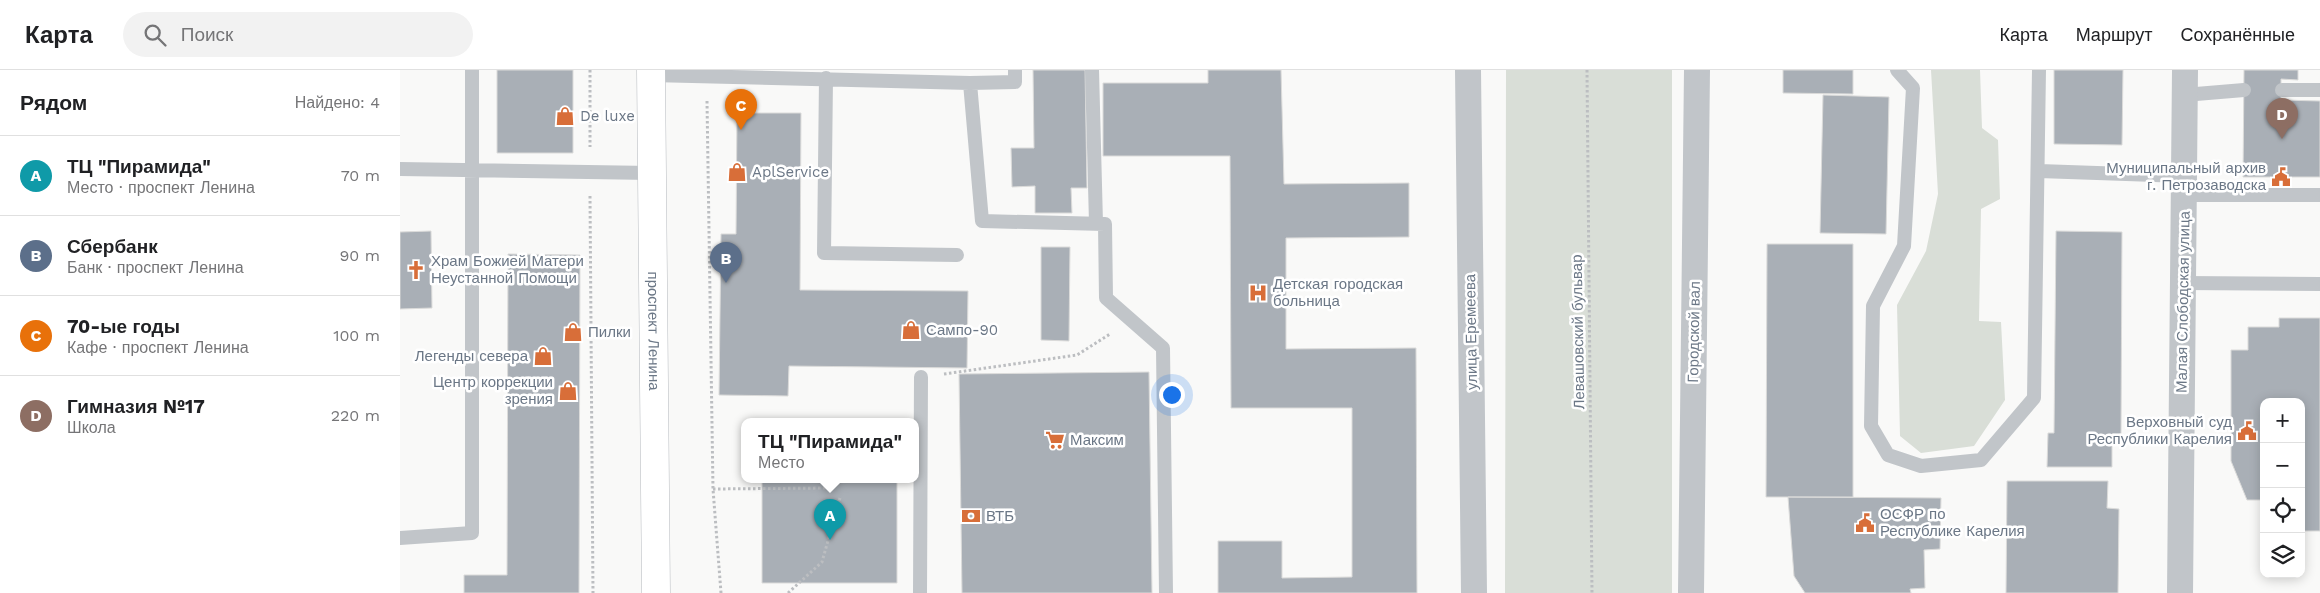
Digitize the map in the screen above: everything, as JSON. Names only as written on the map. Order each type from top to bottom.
[{"type":"main road","name":"проспект Ленина","points":[[651,72],[656,593]]},
{"type":"street","name":"улица Еремеева","points":[[1468,70],[1474,593]]},
{"type":"street","name":"Городской вал","points":[[1691,593],[1697,70]]},
{"type":"street","name":"Малая Слободская улица","points":[[2180,593],[2185,82]]},
{"type":"lane","points":[[400,538],[472,533],[472,70]]},
{"type":"lane","points":[[651,72],[706,76],[970,83],[1015,82],[1016,70]]},
{"type":"lane","points":[[1092,70],[1096,223]]},
{"type":"lane","points":[[1897,70],[1913,88],[1904,246],[1873,306],[1871,426],[1888,455],[1920,466],[1981,460],[2034,398],[2039,171],[2039,70]]},
{"type":"lane","points":[[826,78],[824,253],[957,256]]},
{"type":"lane","points":[[2185,82],[2244,90]]},
{"type":"lane","points":[[970,83],[982,221],[1105,224],[1106,298],[1164,348],[1166,593]]},
{"type":"lane","points":[[2282,90],[2320,90]]},
{"type":"lane","points":[[400,169],[651,173]]},
{"type":"lane","points":[[2039,171],[2184,185],[2320,195]]},
{"type":"lane","points":[[2183,283],[2320,284]]},
{"type":"lane","points":[[920,593],[921,377]]},
{"type":"path","points":[[590,70],[593,593]]},
{"type":"path","name":"Левашовский бульвар","points":[[1586,70],[1592,593]]},
{"type":"path","points":[[706,76],[713,489],[721,593]]},
{"type":"path","points":[[921,377],[1077,355],[1132,320]]},
{"type":"path","points":[[713,489],[829,488]]},
{"type":"path","points":[[788,593],[822,562],[840,498]]},
{"type":"shaded area","points":[[1506,70],[1672,70],[1672,593],[1505,593]]},
{"type":"shaded area","points":[[1931,70],[1980,70],[1982,128],[1998,140],[2000,199],[1981,209],[1979,321],[2001,322],[2005,400],[1974,446],[1921,453],[1900,436],[1897,305],[1926,251],[1938,194]]},
{"type":"building","points":[[497,70],[573,70],[573,153],[497,153]]},
{"type":"building","points":[[1033,70],[1085,70],[1087,188],[1071,188],[1072,213],[1035,213],[1035,186],[1012,187],[1011,148],[1034,148]]},
{"type":"building","name":"Детская городская больница","points":[[1208,70],[1281,70],[1284,184],[1409,183],[1409,237],[1286,238],[1286,349],[1416,348],[1417,593],[1218,593],[1218,541],[1282,541],[1282,578],[1352,577],[1352,408],[1231,408],[1230,156],[1103,156],[1103,83],[1208,83]]},
{"type":"building","points":[[1783,70],[1853,70],[1853,94],[1783,93]]},
{"type":"building","points":[[2054,70],[2123,70],[2122,145],[2054,144]]},
{"type":"building","points":[[2244,70],[2298,70],[2298,80],[2281,79],[2281,100],[2320,101],[2320,177],[2243,177]]},
{"type":"building","points":[[1823,95],[1889,97],[1886,234],[1820,233]]},
{"type":"building","points":[[737,113],[801,113],[800,290],[968,291],[967,368],[789,366],[788,396],[719,395],[721,234],[736,234]]},
{"type":"building","name":"Храм Божией Матери Неустанной Помощи","points":[[431,231],[432,308],[400,309],[400,232]]},
{"type":"building","points":[[2056,231],[2122,232],[2121,435],[2112,434],[2112,467],[2047,467],[2048,433],[2054,433]]},
{"type":"building","points":[[1767,244],[1853,244],[1853,497],[1766,497]]},
{"type":"building","points":[[1041,247],[1070,247],[1069,341],[1041,340]]},
{"type":"building","points":[[508,254],[580,255],[579,593],[464,593],[464,575],[507,575]]},
{"type":"building","name":"Верховный суд Республики Карелия","points":[[2279,318],[2320,318],[2320,531],[2305,531],[2305,398],[2260,398],[2260,500],[2247,500],[2231,461],[2231,350],[2248,350],[2248,327],[2279,327]]},
{"type":"building","name":"Максим","points":[[1149,372],[1152,593],[962,593],[959,374]]},
{"type":"building","points":[[2007,481],[2108,481],[2107,508],[2119,509],[2118,593],[2006,593]]},
{"type":"building","points":[[762,483],[897,483],[897,583],[762,583]]},
{"type":"building","name":"ОСФР по Республике Карелия","points":[[1788,497],[1941,498],[1940,549],[1924,550],[1925,588],[1910,589],[1911,593],[1805,593],[1794,576]]},
{"type":"place","name":"De luxe","points":[[565,116]]},
{"type":"place","name":"70-ые годы","points":[[741,130]]},
{"type":"place","name":"Гимназия №17","points":[[2282,139]]},
{"type":"place","name":"AplService","points":[[737,172]]},
{"type":"place","name":"Муниципальный архив г. Петрозаводска","points":[[2281,177]]},
{"type":"place","name":"Храм Божией Матери Неустанной Помощи","points":[[416,270]]},
{"type":"place","name":"Сбербанк","points":[[726,283]]},
{"type":"place","name":"Детская городская больница","points":[[1258,293]]},
{"type":"place","name":"Сампо-90","points":[[911,330]]},
{"type":"place","name":"Пилки","points":[[573,332]]},
{"type":"place","name":"Легенды севера","points":[[543,356]]},
{"type":"place","name":"Центр коррекции зрения","points":[[568,391]]},
{"type":"place","name":"Верховный суд Республики Карелия","points":[[2247,431]]},
{"type":"place","name":"Максим","points":[[1055,440]]},
{"type":"place","name":"ВТБ","points":[[971,516]]},
{"type":"place","name":"ОСФР по Республике Карелия","points":[[1865,523]]},
{"type":"place","name":"ТЦ \"Пирамида\"","points":[[830,540]]}]
